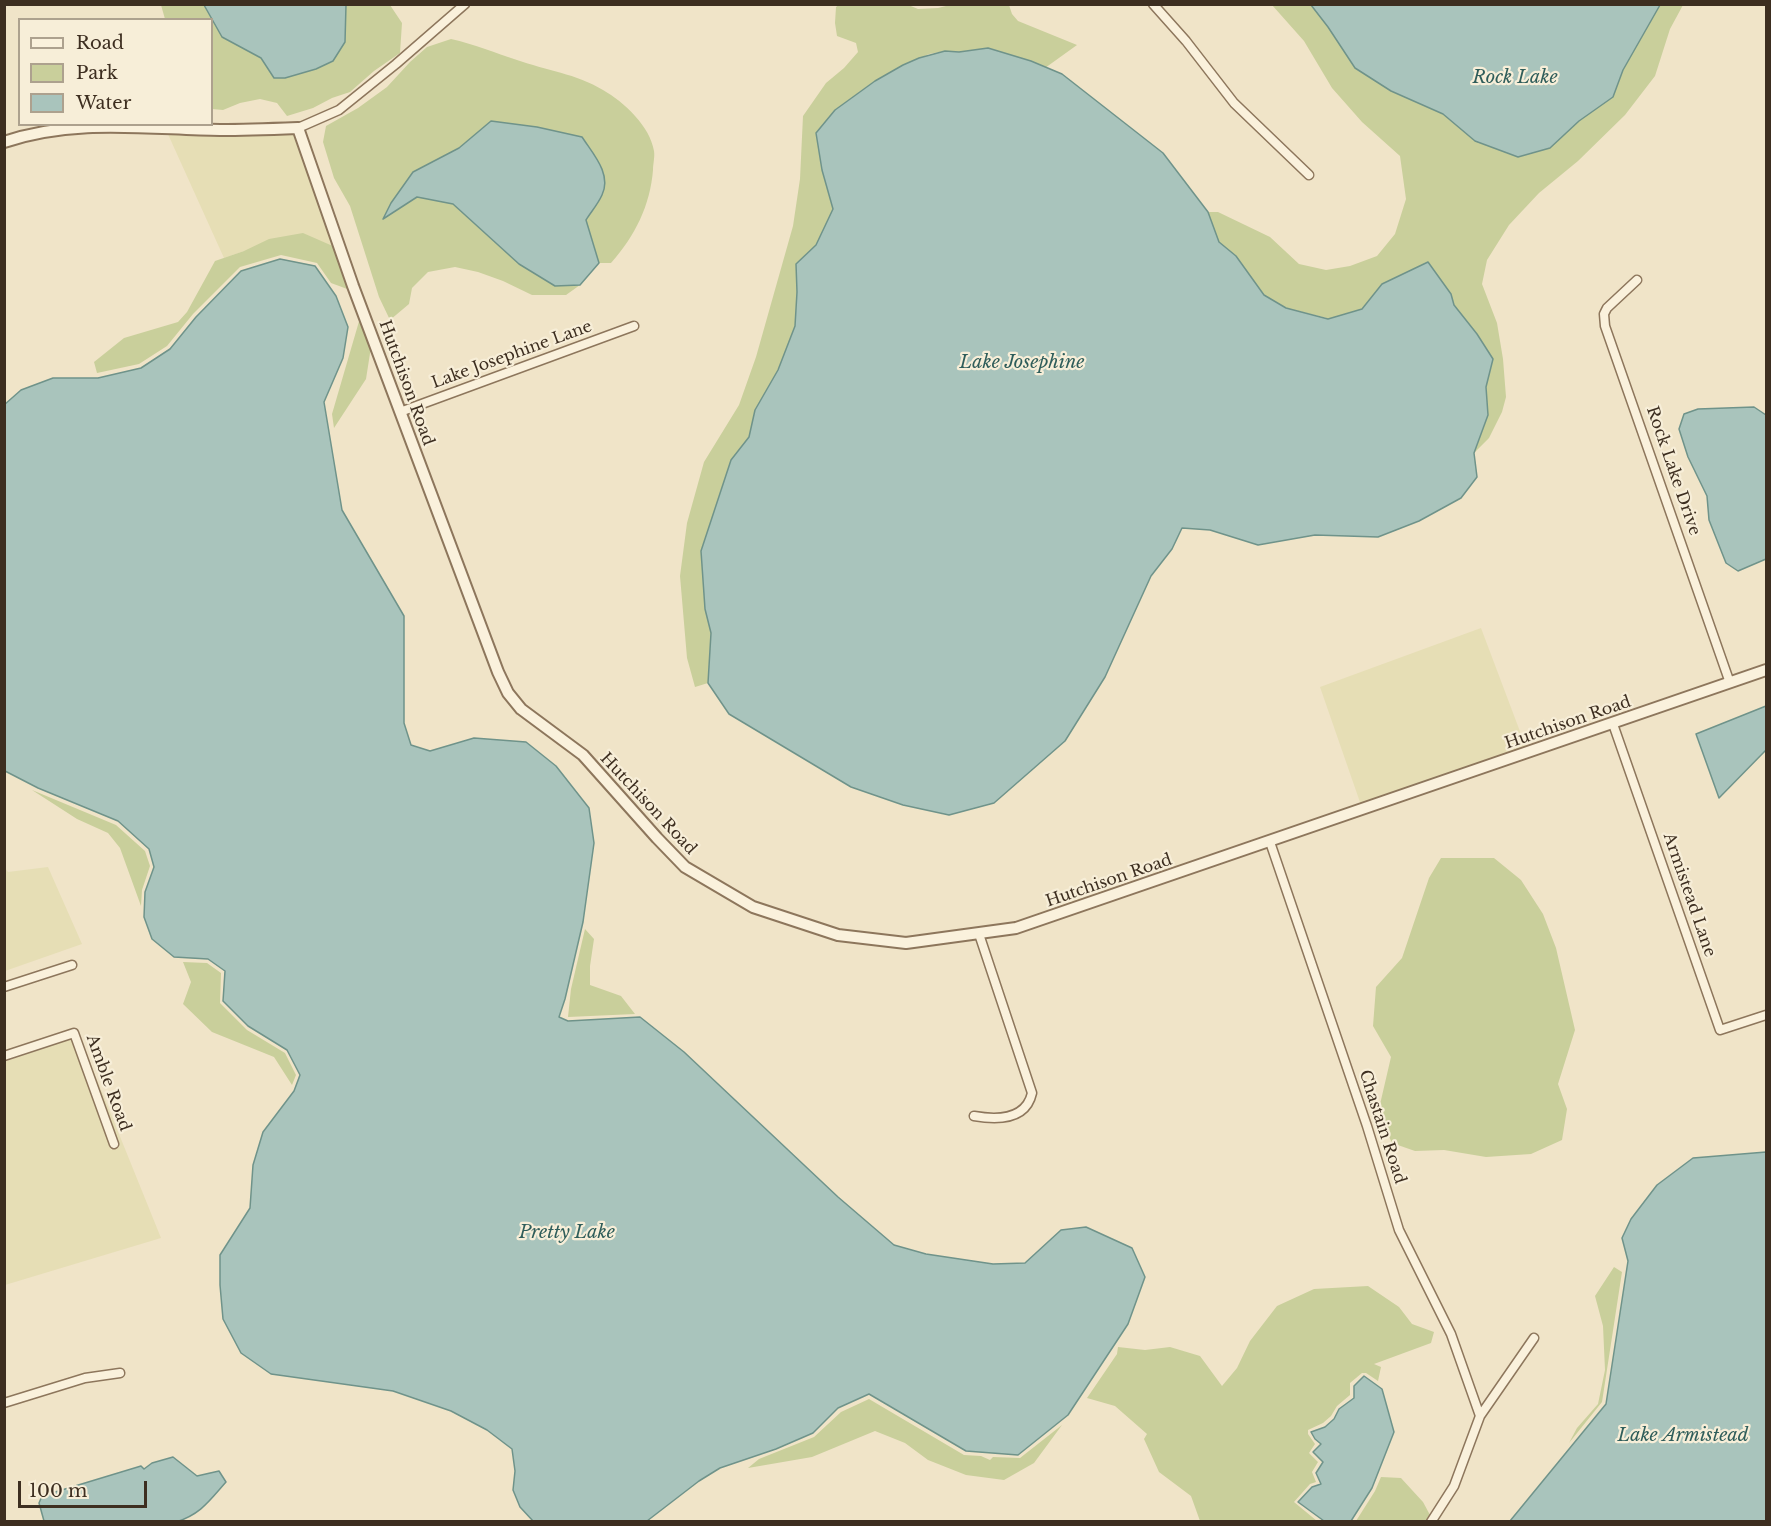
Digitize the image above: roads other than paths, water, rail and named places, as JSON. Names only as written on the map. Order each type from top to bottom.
[{"type":"street","points":[[138,126],[220,130],[298,128],[339,110],[465,4]]},
{"type":"street","points":[[1153,4],[1186,41],[1234,103],[1309,175]]},
{"type":"street","points":[[4,142],[75,127],[96,126]]},
{"type":"street","name":"Hutchison Road","points":[[298,128],[400,412],[498,672],[508,693],[521,709],[583,755],[685,867],[753,907],[838,935],[906,943],[1016,928],[1767,670]]},
{"type":"street","name":"Rock Lake Drive","points":[[1637,280],[1607,309],[1604,314],[1605,326],[1730,682]]},
{"type":"street","name":"Lake Josephine Lane","points":[[400,412],[634,326]]},
{"type":"street","name":"Armistead Lane","points":[[1613,724],[1720,1030],[1767,1015]]},
{"type":"street","name":"Chastain Road","points":[[1270,842],[1367,1126],[1399,1230],[1451,1334],[1480,1416]]},
{"type":"street","points":[[974,1116],[1005,1117],[1021,1112],[1028,1107],[1032,1093],[979,934]]},
{"type":"street","points":[[4,987],[72,965]]},
{"type":"street","name":"Amble Road","points":[[4,1056],[74,1033],[114,1144]]},
{"type":"street","points":[[1431,1521],[1454,1486],[1480,1416],[1534,1338]]},
{"type":"street","points":[[4,1403],[85,1378],[120,1373]]},
{"type":"water","points":[[204,5],[346,5],[345,42],[333,61],[316,69],[285,78],[274,78],[261,58],[222,37]]},
{"type":"water","name":"Rock Lake","points":[[1311,5],[1660,5],[1623,70],[1613,97],[1579,121],[1550,148],[1518,157],[1475,141],[1443,114],[1391,91],[1355,68]]},
{"type":"water","name":"Lake Josephine","points":[[988,48],[1031,61],[1062,74],[1163,153],[1208,212],[1219,242],[1236,256],[1264,295],[1286,308],[1328,319],[1362,309],[1382,284],[1428,262],[1451,294],[1454,305],[1493,359],[1486,387],[1488,415],[1474,453],[1477,477],[1461,498],[1419,521],[1378,537],[1315,535],[1258,545],[1210,530],[1182,528],[1172,549],[1151,576],[1105,677],[1065,741],[994,803],[949,815],[903,805],[851,787],[729,714],[708,683],[711,633],[705,609],[701,551],[731,460],[749,437],[755,410],[778,370],[795,326],[796,264],[816,245],[833,209],[822,170],[816,133],[835,110],[875,81],[903,65],[945,51],[959,52]]},
{"type":"water","points":[[491,121],[537,127],[582,137],[600,164],[605,179],[604,187],[586,220],[599,263],[580,285],[555,286],[519,264],[453,204],[417,197],[383,219],[391,203],[413,172],[459,148]]},
{"type":"water","name":"Pretty Lake","points":[[280,259],[315,266],[336,296],[348,327],[343,358],[324,402],[342,510],[404,616],[404,723],[411,745],[430,751],[474,738],[526,742],[556,766],[589,808],[594,843],[583,922],[559,1017],[568,1021],[640,1017],[684,1052],[838,1197],[894,1245],[926,1254],[993,1264],[1025,1263],[1061,1230],[1086,1227],[1132,1248],[1145,1277],[1128,1324],[1068,1415],[1018,1455],[966,1451],[869,1394],[838,1408],[813,1433],[776,1449],[720,1468],[699,1481],[647,1521],[533,1521],[520,1507],[513,1490],[515,1471],[512,1449],[487,1430],[451,1411],[393,1391],[271,1374],[241,1353],[223,1319],[220,1255],[250,1208],[253,1165],[263,1132],[294,1091],[300,1075],[287,1050],[248,1026],[223,1001],[225,971],[208,959],[174,957],[152,939],[144,917],[145,892],[154,867],[149,849],[118,821],[38,788],[5,771],[4,405],[21,390],[53,378],[98,378],[141,368],[170,349],[196,317],[241,271]]},
{"type":"water","points":[[1754,407],[1766,415],[1766,559],[1738,571],[1726,563],[1709,520],[1707,496],[1688,457],[1679,429],[1684,414],[1698,409]]},
{"type":"water","points":[[1766,706],[1766,750],[1719,798],[1696,734]]},
{"type":"water","name":"Lake Armistead","points":[[1766,1152],[1766,1521],[1510,1521],[1606,1404],[1628,1261],[1622,1238],[1631,1219],[1657,1185],[1693,1158]]},
{"type":"water","points":[[1364,1376],[1382,1389],[1394,1432],[1372,1488],[1351,1521],[1324,1521],[1298,1502],[1312,1487],[1321,1484],[1316,1473],[1323,1462],[1313,1452],[1321,1444],[1311,1432],[1325,1427],[1334,1419],[1339,1409],[1354,1398],[1354,1386]]},
{"type":"water","points":[[173,1457],[197,1476],[219,1471],[226,1482],[204,1506],[185,1519],[176,1522],[44,1521],[39,1503],[42,1496],[141,1466],[144,1469],[152,1463]]}]
